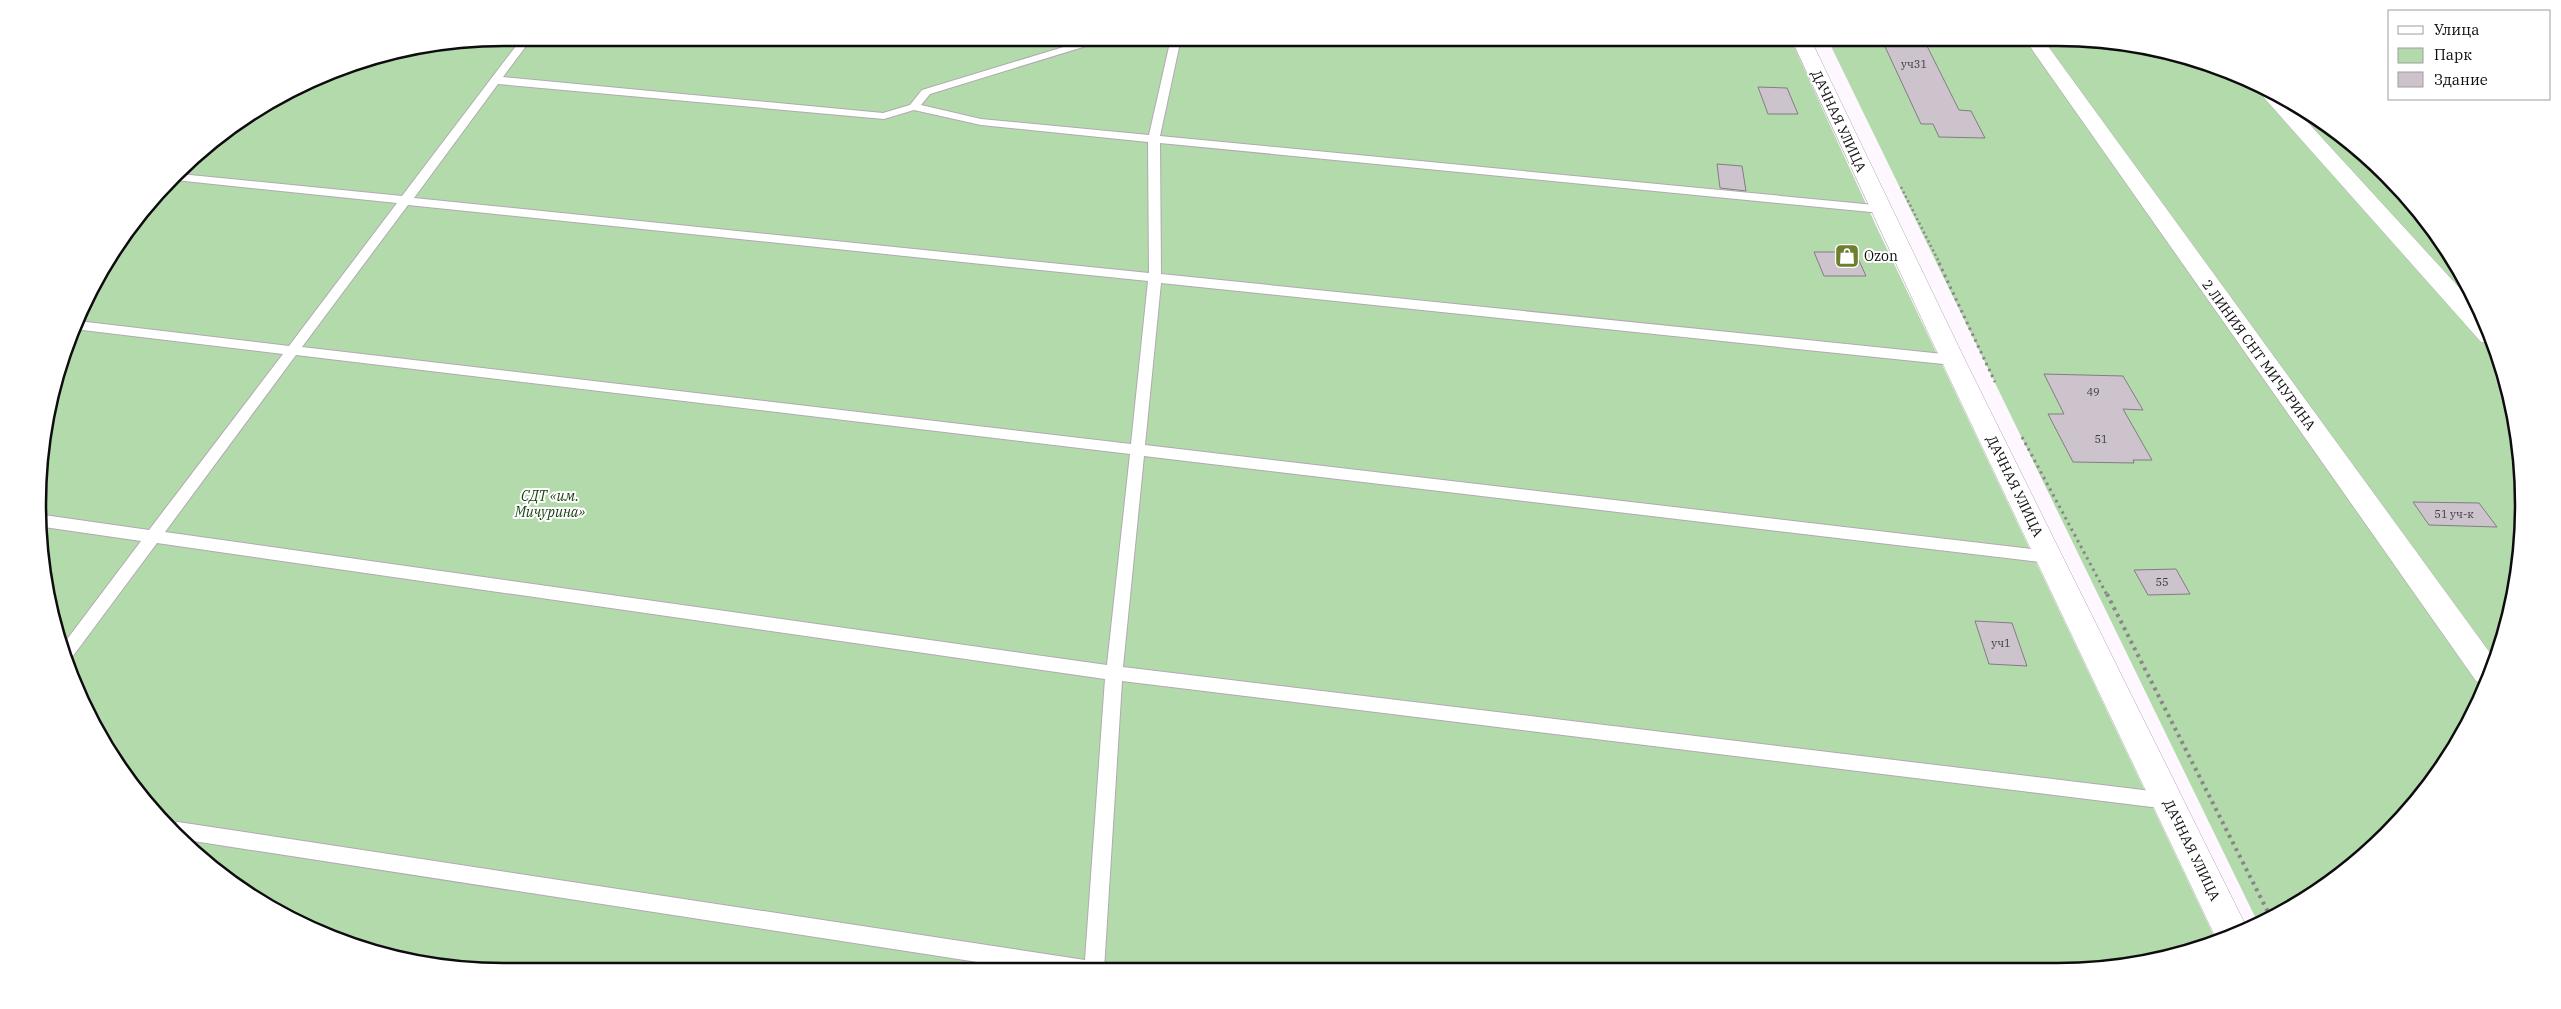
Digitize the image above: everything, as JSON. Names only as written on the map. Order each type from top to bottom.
[{"type":"street","name":"ДАЧНАЯ УЛИЦА","points":[[1804,46],[1953,360],[2230,929]]},
{"type":"street","name":"2 ЛИНИЯ СНТ МИЧУРИНА","points":[[2039,46],[2484,668]]},
{"type":"street","points":[[2282,106],[2476,320]]},
{"type":"lane","points":[[70,648],[521,46]]},
{"type":"lane","points":[[914,107],[926,92],[1076,46]]},
{"type":"lane","points":[[1094,963],[1114,674],[1154,279],[1154,139],[1174,46]]},
{"type":"lane","points":[[495,80],[884,116],[914,107],[982,122],[1881,209]]},
{"type":"lane","points":[[183,178],[404,202],[1953,360]]},
{"type":"lane","points":[[83,326],[2049,556]]},
{"type":"lane","points":[[47,521],[154,535],[1114,674],[2168,801]]},
{"type":"lane","points":[[182,831],[1043,963]]},
{"type":"path","points":[[1900,185],[1942,269],[1996,386]]},
{"type":"path","points":[[2018,430],[2124,626],[2267,911]]},
{"type":"green space","name":"СДТ «им. Мичурина»","points":[[504,46],[1794,46],[1878,230],[2213,935],[2146,954],[2116,959],[2057,963],[504,963],[445,959],[386,947],[329,928],[302,915],[250,886],[202,849],[180,829],[141,783],[123,759],[108,734],[81,680],[62,623],[55,594],[47,534],[46,504],[50,445],[55,415],[62,386],[81,329],[108,275],[123,250],[160,202],[180,180],[202,160],[250,123],[275,108],[329,81],[386,62],[415,55],[445,50]]},
{"type":"green space","points":[[1831,46],[2086,47],[2146,55],[2175,62],[2232,81],[2286,108],[2311,123],[2359,160],[2381,180],[2401,202],[2438,250],[2467,302],[2480,329],[2499,386],[2506,415],[2514,475],[2514,534],[2511,564],[2506,594],[2490,652],[2480,680],[2453,734],[2438,759],[2401,807],[2381,829],[2335,868],[2311,886],[2255,917]]},
{"type":"building","points":[[1885,46],[1927,46],[1959,110],[1971,111],[1985,138],[1939,137],[1933,124],[1921,124]]},
{"type":"building","points":[[1758,87],[1787,88],[1798,114],[1768,114]]},
{"type":"building","points":[[1717,164],[1742,166],[1746,191],[1720,188]]},
{"type":"building","points":[[1814,252],[1855,252],[1866,276],[1824,276]]},
{"type":"building","points":[[2044,374],[2123,376],[2143,410],[2123,409],[2152,460],[2133,460],[2134,463],[2073,462],[2048,414],[2064,414]]},
{"type":"building","points":[[2413,502],[2479,503],[2497,527],[2429,525]]},
{"type":"building","points":[[2176,569],[2190,594],[2148,595],[2134,570]]},
{"type":"building","points":[[1975,621],[2012,623],[2027,666],[1989,664]]},
{"type":"place","name":"Ozon","points":[[1847,256]]}]
